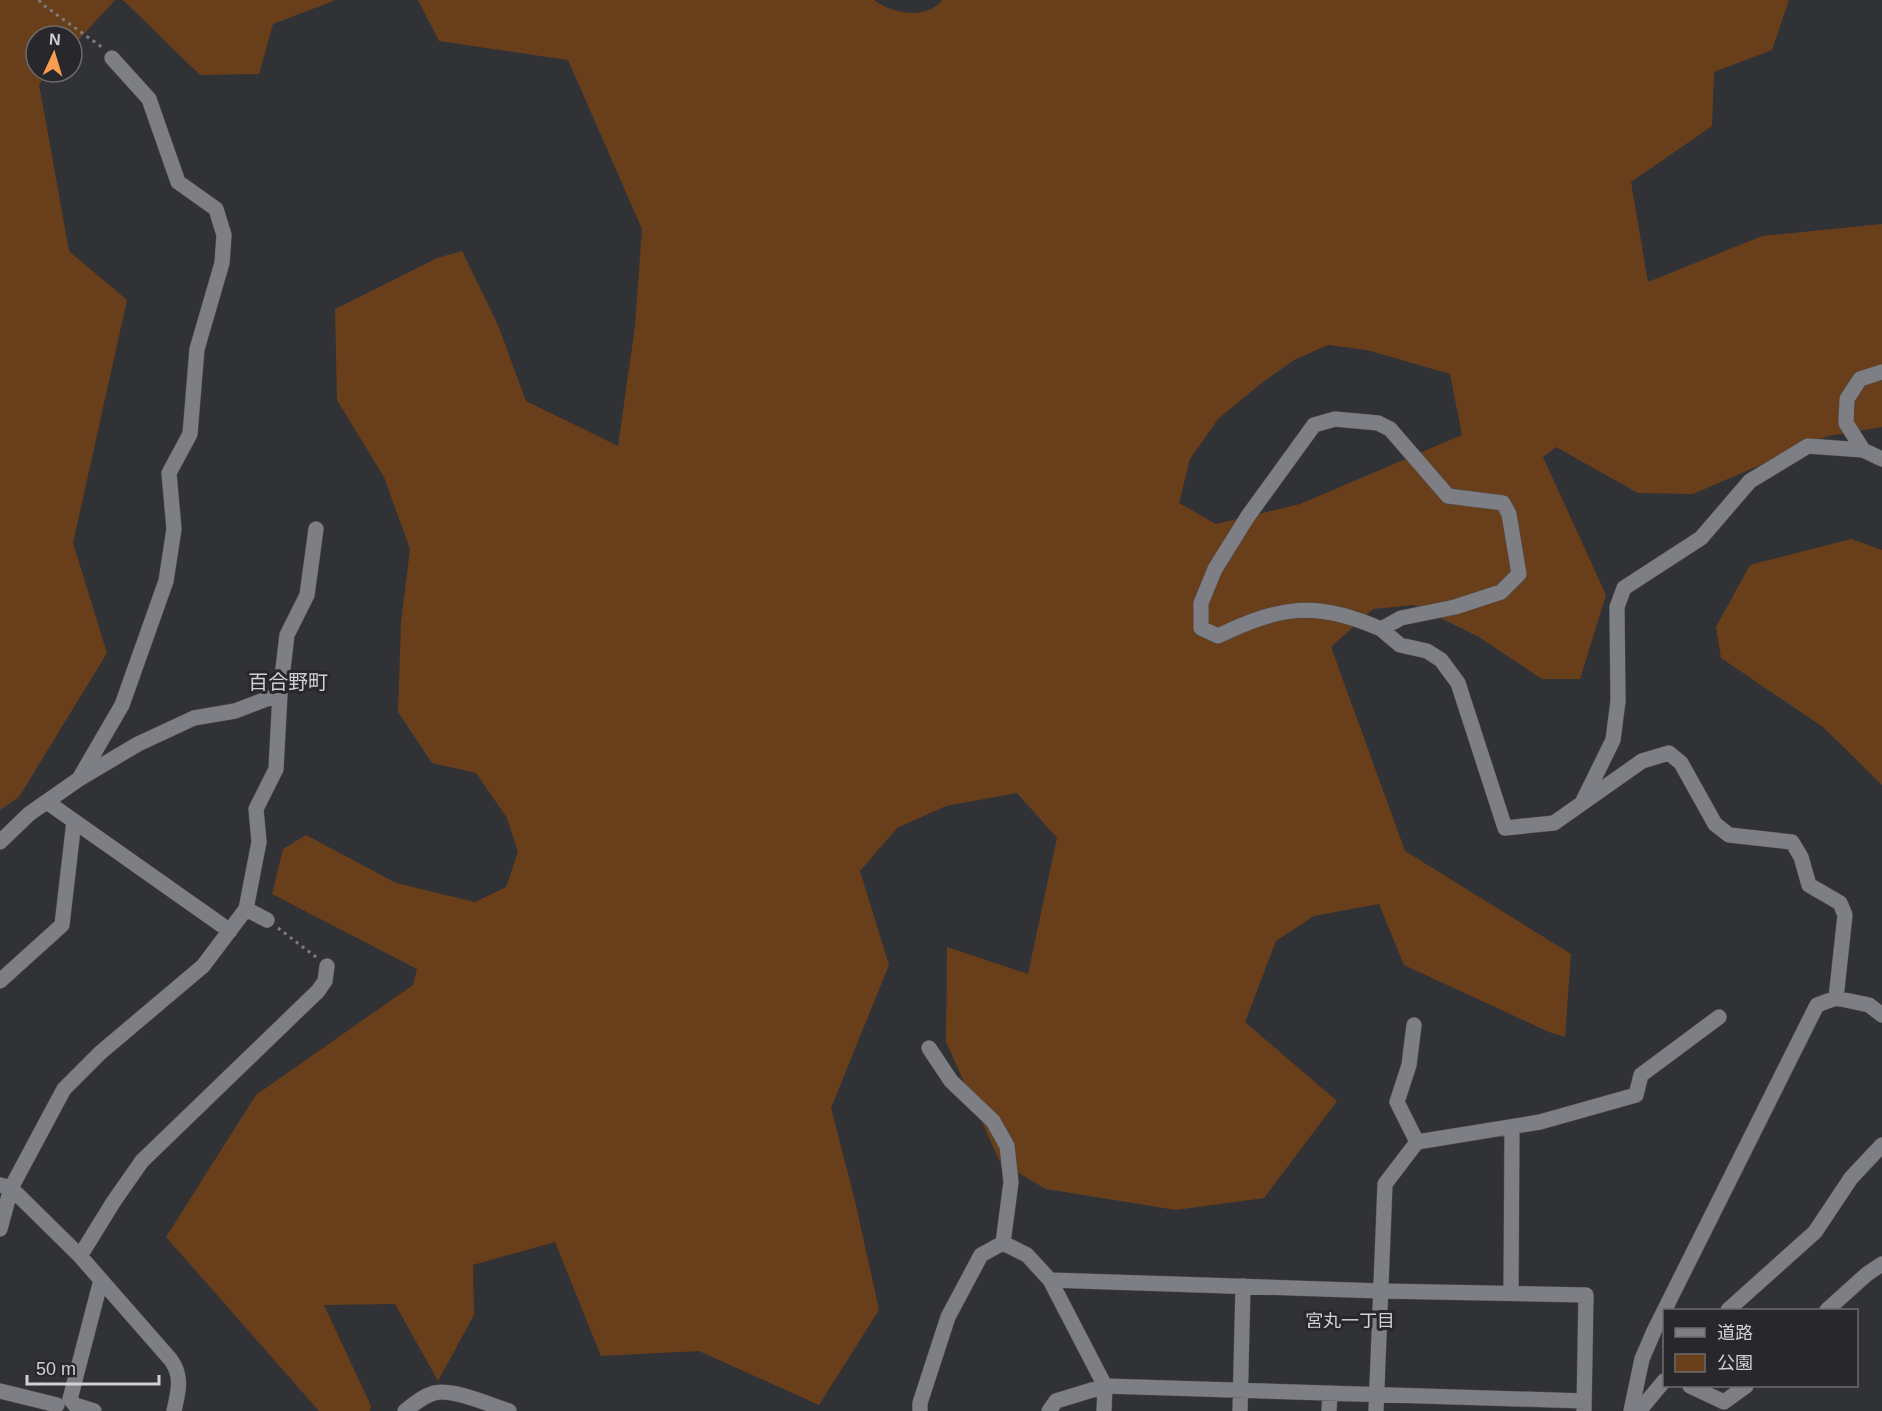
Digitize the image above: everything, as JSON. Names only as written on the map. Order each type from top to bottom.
[{"type":"street","points":[[79,779],[122,705],[166,581],[174,529],[169,473],[190,434],[197,349],[222,263],[224,235],[216,208],[178,182],[149,99],[112,58]]},
{"type":"street","points":[[1863,450],[1846,423],[1846,399],[1860,379],[1882,372]]},
{"type":"street","points":[[1381,629],[1401,618],[1455,607],[1501,592],[1519,574],[1509,514],[1503,503],[1448,496],[1390,429],[1378,423],[1335,419],[1314,425],[1248,516],[1215,569],[1201,603],[1201,628],[1218,636],[1259,618],[1300,609],[1328,611],[1354,617],[1381,629],[1400,645],[1427,651],[1441,660],[1458,683],[1505,828],[1554,824],[1642,761],[1669,753],[1681,763],[1715,824],[1729,836],[1792,842],[1801,857],[1809,885],[1840,903],[1845,915],[1836,998]]},
{"type":"street","points":[[1582,804],[1613,740],[1618,701],[1617,607],[1624,588],[1701,538],[1750,481],[1808,446],[1863,450],[1882,459]]},
{"type":"street","points":[[0,1229],[6,1187],[64,1089],[100,1053],[203,966],[246,909],[259,842],[256,809],[276,769],[280,694],[287,635],[307,595],[316,529]]},
{"type":"street","points":[[0,842],[29,813],[79,779],[138,744],[194,718],[236,711],[280,694]]},
{"type":"street","points":[[47,802],[230,931]]},
{"type":"street","points":[[0,981],[62,924],[75,821]]},
{"type":"street","points":[[246,909],[267,920]]},
{"type":"street","points":[[80,1256],[142,1161],[318,991],[325,981],[327,966]]},
{"type":"street","points":[[1666,1309],[1817,1005],[1836,998],[1869,1005],[1882,1015]]},
{"type":"street","points":[[1376,1411],[1385,1184],[1417,1142],[1540,1122],[1636,1095],[1641,1075],[1719,1017]]},
{"type":"street","points":[[1414,1026],[1409,1065],[1397,1102],[1417,1142]]},
{"type":"street","points":[[929,1048],[951,1081],[993,1121],[1007,1146],[1011,1182],[1004,1243]]},
{"type":"street","points":[[1510,1293],[1512,1127]]},
{"type":"street","points":[[1730,1309],[1815,1232],[1851,1178],[1882,1145]]},
{"type":"street","points":[[6,1187],[80,1256],[178,1370],[178,1391],[174,1411]]},
{"type":"street","points":[[1004,1243],[1027,1255],[1050,1280],[1105,1386],[1104,1411]]},
{"type":"street","points":[[920,1411],[920,1403],[948,1317],[981,1255],[1004,1243]]},
{"type":"street","points":[[1829,1309],[1867,1274],[1882,1264]]},
{"type":"street","points":[[94,1411],[75,1405],[70,1399],[101,1280]]},
{"type":"street","points":[[1049,1411],[1056,1401],[1105,1386],[1377,1394],[1584,1406],[1586,1294],[1381,1291],[1050,1280]]},
{"type":"street","points":[[1240,1411],[1243,1286]]},
{"type":"street","points":[[1631,1411],[1642,1359],[1663,1315]]},
{"type":"street","points":[[1640,1411],[1663,1383]]},
{"type":"street","points":[[1692,1387],[1724,1402],[1745,1387]]},
{"type":"street","points":[[0,1391],[57,1406]]},
{"type":"street","points":[[405,1411],[418,1401],[435,1393],[451,1393],[509,1411]]},
{"type":"street","points":[[1329,1411],[1330,1393]]},
{"type":"path","points":[[39,0],[106,50],[112,58]]},
{"type":"path","points":[[267,920],[327,966]]},
{"type":"green space","points":[[0,0],[115,0],[84,34],[84,24],[24,24],[24,84],[39,84],[69,251],[127,300],[73,543],[107,653],[19,797],[0,810]]},
{"type":"green space","points":[[123,0],[336,0],[273,24],[259,74],[200,75]]},
{"type":"green space","points":[[418,0],[874,0],[890,9],[909,13],[928,10],[942,0],[1789,0],[1772,50],[1714,72],[1712,126],[1631,182],[1648,282],[1762,236],[1882,224],[1882,427],[1828,436],[1693,494],[1638,493],[1556,447],[1543,457],[1606,595],[1580,679],[1542,679],[1479,637],[1414,605],[1373,609],[1331,647],[1405,851],[1571,954],[1565,1037],[1549,1032],[1404,965],[1379,904],[1314,916],[1276,941],[1245,1022],[1337,1101],[1264,1198],[1176,1210],[1046,1189],[1000,1162],[946,1042],[947,947],[1028,974],[1057,838],[1017,793],[946,806],[897,828],[860,871],[889,965],[831,1108],[855,1201],[879,1310],[819,1405],[699,1351],[601,1356],[555,1242],[473,1265],[474,1315],[438,1381],[395,1304],[324,1305],[371,1406],[370,1411],[319,1411],[166,1237],[256,1095],[413,985],[417,969],[272,894],[283,849],[306,835],[396,883],[475,902],[506,887],[518,852],[507,818],[476,773],[432,763],[398,712],[401,623],[410,549],[384,477],[337,400],[335,309],[437,258],[462,251],[498,325],[526,401],[618,446],[635,326],[642,229],[568,60],[439,41]],"holes":[[[1328,345],[1367,350],[1450,374],[1462,435],[1300,504],[1216,524],[1179,503],[1190,459],[1218,419],[1263,382],[1294,360]]]},
{"type":"green space","points":[[1851,539],[1882,550],[1882,785],[1823,727],[1721,658],[1716,627],[1750,565]]},
{"type":"district","name":"百合野町","points":[[288,682]]},
{"type":"district","name":"宮丸一丁目","points":[[1350,1321]]}]
